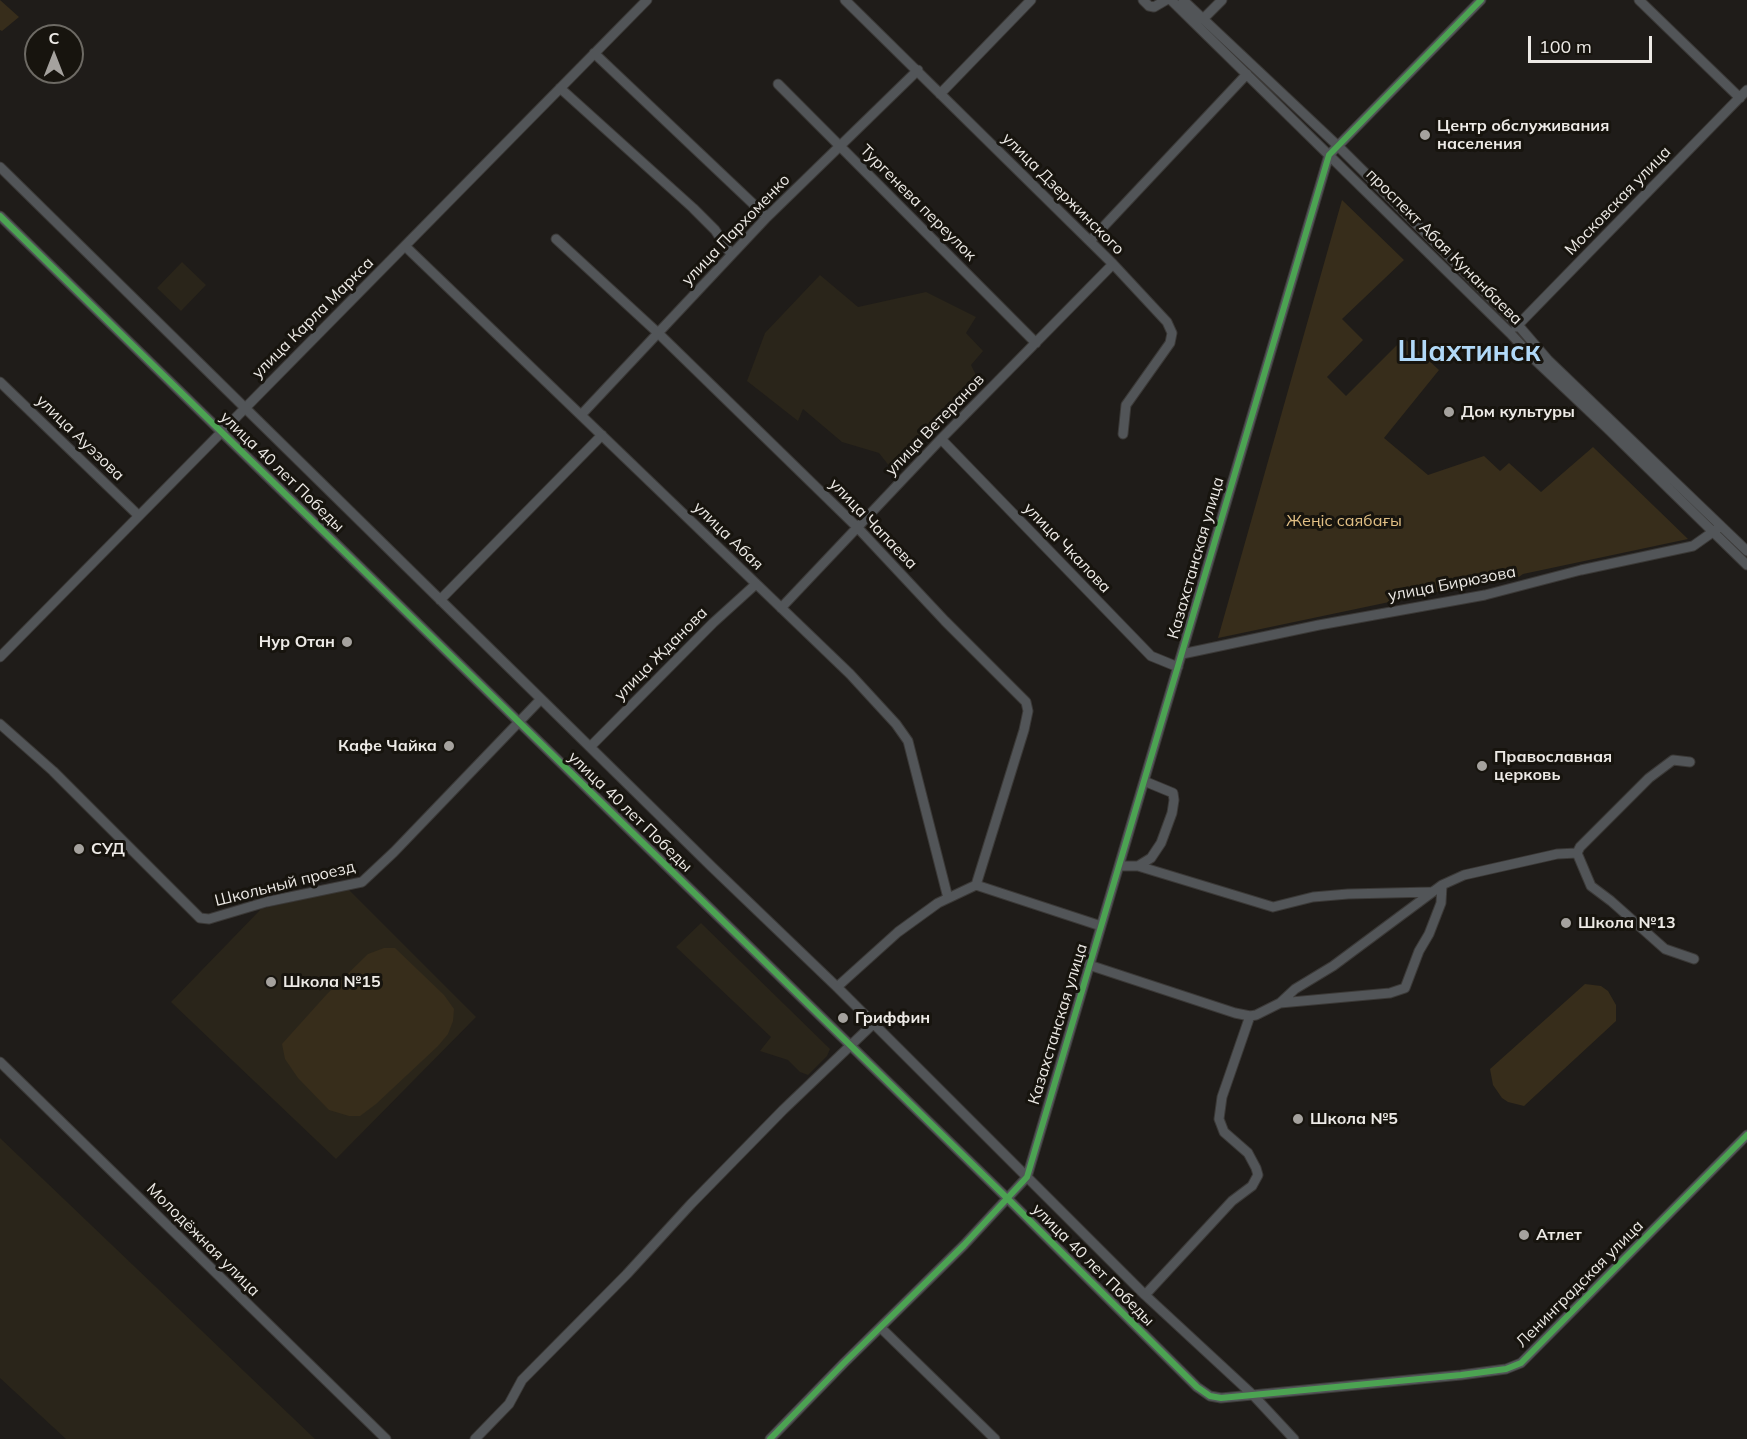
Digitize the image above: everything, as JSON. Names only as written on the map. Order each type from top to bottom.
[{"type":"street","name":"улица Карла Маркса","points":[[0,657],[647,0]]},
{"type":"street","name":"улица Дзержинского","points":[[846,0],[1113,264],[1167,322],[1172,333],[1170,343],[1126,405],[1123,434]]},
{"type":"street","points":[[940,94],[1031,0]]},
{"type":"street","points":[[1143,0],[1149,6],[1154,7],[1166,0]]},
{"type":"street","name":"проспект Абая Кунанбаева","points":[[1171,0],[1535,360],[1717,529],[1747,551]]},
{"type":"street","name":"проспект Абая Кунанбаева","points":[[1183,0],[1338,146],[1518,325],[1548,360],[1717,529],[1747,565]]},
{"type":"street","points":[[1203,19],[1222,0]]},
{"type":"street","name":"Казахстанская улица","points":[[1027,1177],[1329,155],[1481,0]]},
{"type":"street","points":[[1639,0],[1740,98]]},
{"type":"street","points":[[594,53],[767,217]]},
{"type":"street","name":"улица Пархоменко","points":[[581,415],[767,217],[918,70]]},
{"type":"street","points":[[1090,241],[1247,75]]},
{"type":"street","name":"Тургенева переулок","points":[[778,84],[1036,343]]},
{"type":"street","points":[[560,88],[693,208],[715,230],[731,254]]},
{"type":"street","name":"Московская улица","points":[[1510,333],[1747,90]]},
{"type":"street","name":"улица 40 лет Победы","points":[[0,167],[837,987],[1145,1295],[1253,1395],[1294,1439]]},
{"type":"street","name":"улица 40 лет Победы","points":[[0,216],[1008,1199],[1197,1387],[1210,1396],[1221,1398],[1253,1395]]},
{"type":"street","name":"улица Чапаева","points":[[556,239],[658,333],[857,527],[945,621],[1026,702],[1028,711],[1024,730],[976,885]]},
{"type":"street","name":"улица Абая","points":[[405,246],[850,674],[896,724],[908,741],[948,898]]},
{"type":"street","name":"улица Ветеранов","points":[[781,608],[1113,264]]},
{"type":"street","name":"улица Ауэзова","points":[[0,382],[139,516]]},
{"type":"street","points":[[440,600],[602,435]]},
{"type":"street","name":"улица Чкалова","points":[[942,439],[1151,657],[1178,667]]},
{"type":"street","name":"улица Бирюзова","points":[[1182,654],[1319,625],[1485,596],[1581,570],[1693,546],[1717,529]]},
{"type":"street","name":"улица Жданова","points":[[590,747],[712,623],[756,584]]},
{"type":"street","name":"Школьный проезд","points":[[0,724],[53,771],[200,918],[209,919],[266,902],[362,882],[394,852],[541,699]]},
{"type":"street","points":[[1690,762],[1673,760],[1649,778],[1580,847],[1577,853],[1591,886],[1665,949],[1694,959]]},
{"type":"street","points":[[1138,866],[1151,858],[1161,843],[1174,800],[1173,793],[1167,789],[1144,781]]},
{"type":"street","points":[[1281,1003],[1295,989],[1332,966],[1442,885],[1464,875],[1557,854],[1577,853]]},
{"type":"street","points":[[1119,867],[1138,866],[1273,908],[1313,897],[1431,892]]},
{"type":"street","points":[[837,987],[898,932],[938,903],[976,885],[1101,926]]},
{"type":"street","points":[[1089,965],[1250,1016],[1281,1003],[1390,993],[1405,988],[1441,903],[1442,885]]},
{"type":"street","points":[[1145,1295],[1232,1201],[1252,1186],[1258,1175],[1248,1153],[1224,1132],[1219,1119],[1222,1097],[1250,1016]]},
{"type":"street","points":[[475,1439],[509,1404],[522,1380],[627,1274],[691,1203],[809,1084],[873,1024]]},
{"type":"street","name":"Молодёжная улица","points":[[0,1062],[386,1439]]},
{"type":"street","name":"Ленинградская улица","points":[[1253,1395],[1461,1375],[1506,1369],[1521,1363],[1747,1135]]},
{"type":"street","points":[[770,1439],[1008,1199],[1027,1177]]},
{"type":"street","points":[[881,1328],[995,1439]]},
{"type":"shaded area","points":[[182,262],[206,285],[181,311],[157,288]]},
{"type":"shaded area","points":[[820,275],[858,307],[926,292],[976,317],[966,333],[983,351],[971,365],[978,379],[894,472],[879,453],[842,442],[803,409],[798,421],[747,381],[765,333]]},
{"type":"shaded area","points":[[348,889],[476,1017],[336,1159],[171,1002],[261,909]]},
{"type":"shaded area","points":[[701,923],[830,1049],[827,1056],[808,1075],[800,1072],[788,1060],[760,1051],[771,1037],[676,947]]},
{"type":"shaded area","points":[[0,1138],[315,1439],[66,1439],[0,1378]]},
{"type":"green space","points":[[0,0],[19,17],[2,31],[0,30]]},
{"type":"green space","name":"Жеңіс саябағы","points":[[1342,200],[1404,260],[1342,319],[1363,340],[1327,377],[1346,396],[1404,338],[1439,370],[1384,438],[1428,475],[1484,456],[1500,471],[1509,463],[1541,492],[1593,447],[1688,539],[1523,574],[1516,579],[1513,576],[1218,638]]},
{"type":"green space","points":[[384,948],[395,948],[444,995],[454,1009],[453,1021],[448,1034],[438,1046],[376,1104],[360,1116],[349,1116],[329,1110],[298,1078],[285,1059],[282,1044],[327,994],[368,954]]},
{"type":"green space","points":[[1585,984],[1601,986],[1608,991],[1616,1005],[1616,1021],[1524,1106],[1502,1098],[1493,1085],[1490,1069]]},
{"type":"cycle path","points":[[770,1439],[964,1245],[1027,1177],[1329,155],[1481,0]]},
{"type":"cycle path","points":[[0,216],[1008,1199],[1197,1387],[1210,1396],[1221,1398],[1461,1375],[1506,1369],[1521,1363],[1747,1135]]},
{"type":"place","name":"Центр обслуживания населения","points":[[1425,135]]},
{"type":"place","name":"Дом культуры","points":[[1449,412]]},
{"type":"place","name":"Нур Отан","points":[[347,642]]},
{"type":"place","name":"Кафе Чайка","points":[[449,746]]},
{"type":"place","name":"Православная церковь","points":[[1482,766]]},
{"type":"place","name":"СУД","points":[[79,849]]},
{"type":"place","name":"Школа №13","points":[[1566,923]]},
{"type":"place","name":"Школа №15","points":[[271,982]]},
{"type":"place","name":"Гриффин","points":[[843,1018]]},
{"type":"place","name":"Школа №5","points":[[1298,1119]]},
{"type":"place","name":"Атлет","points":[[1524,1235]]},
{"type":"district","name":"Шахтинск","points":[[1469,353]]}]
